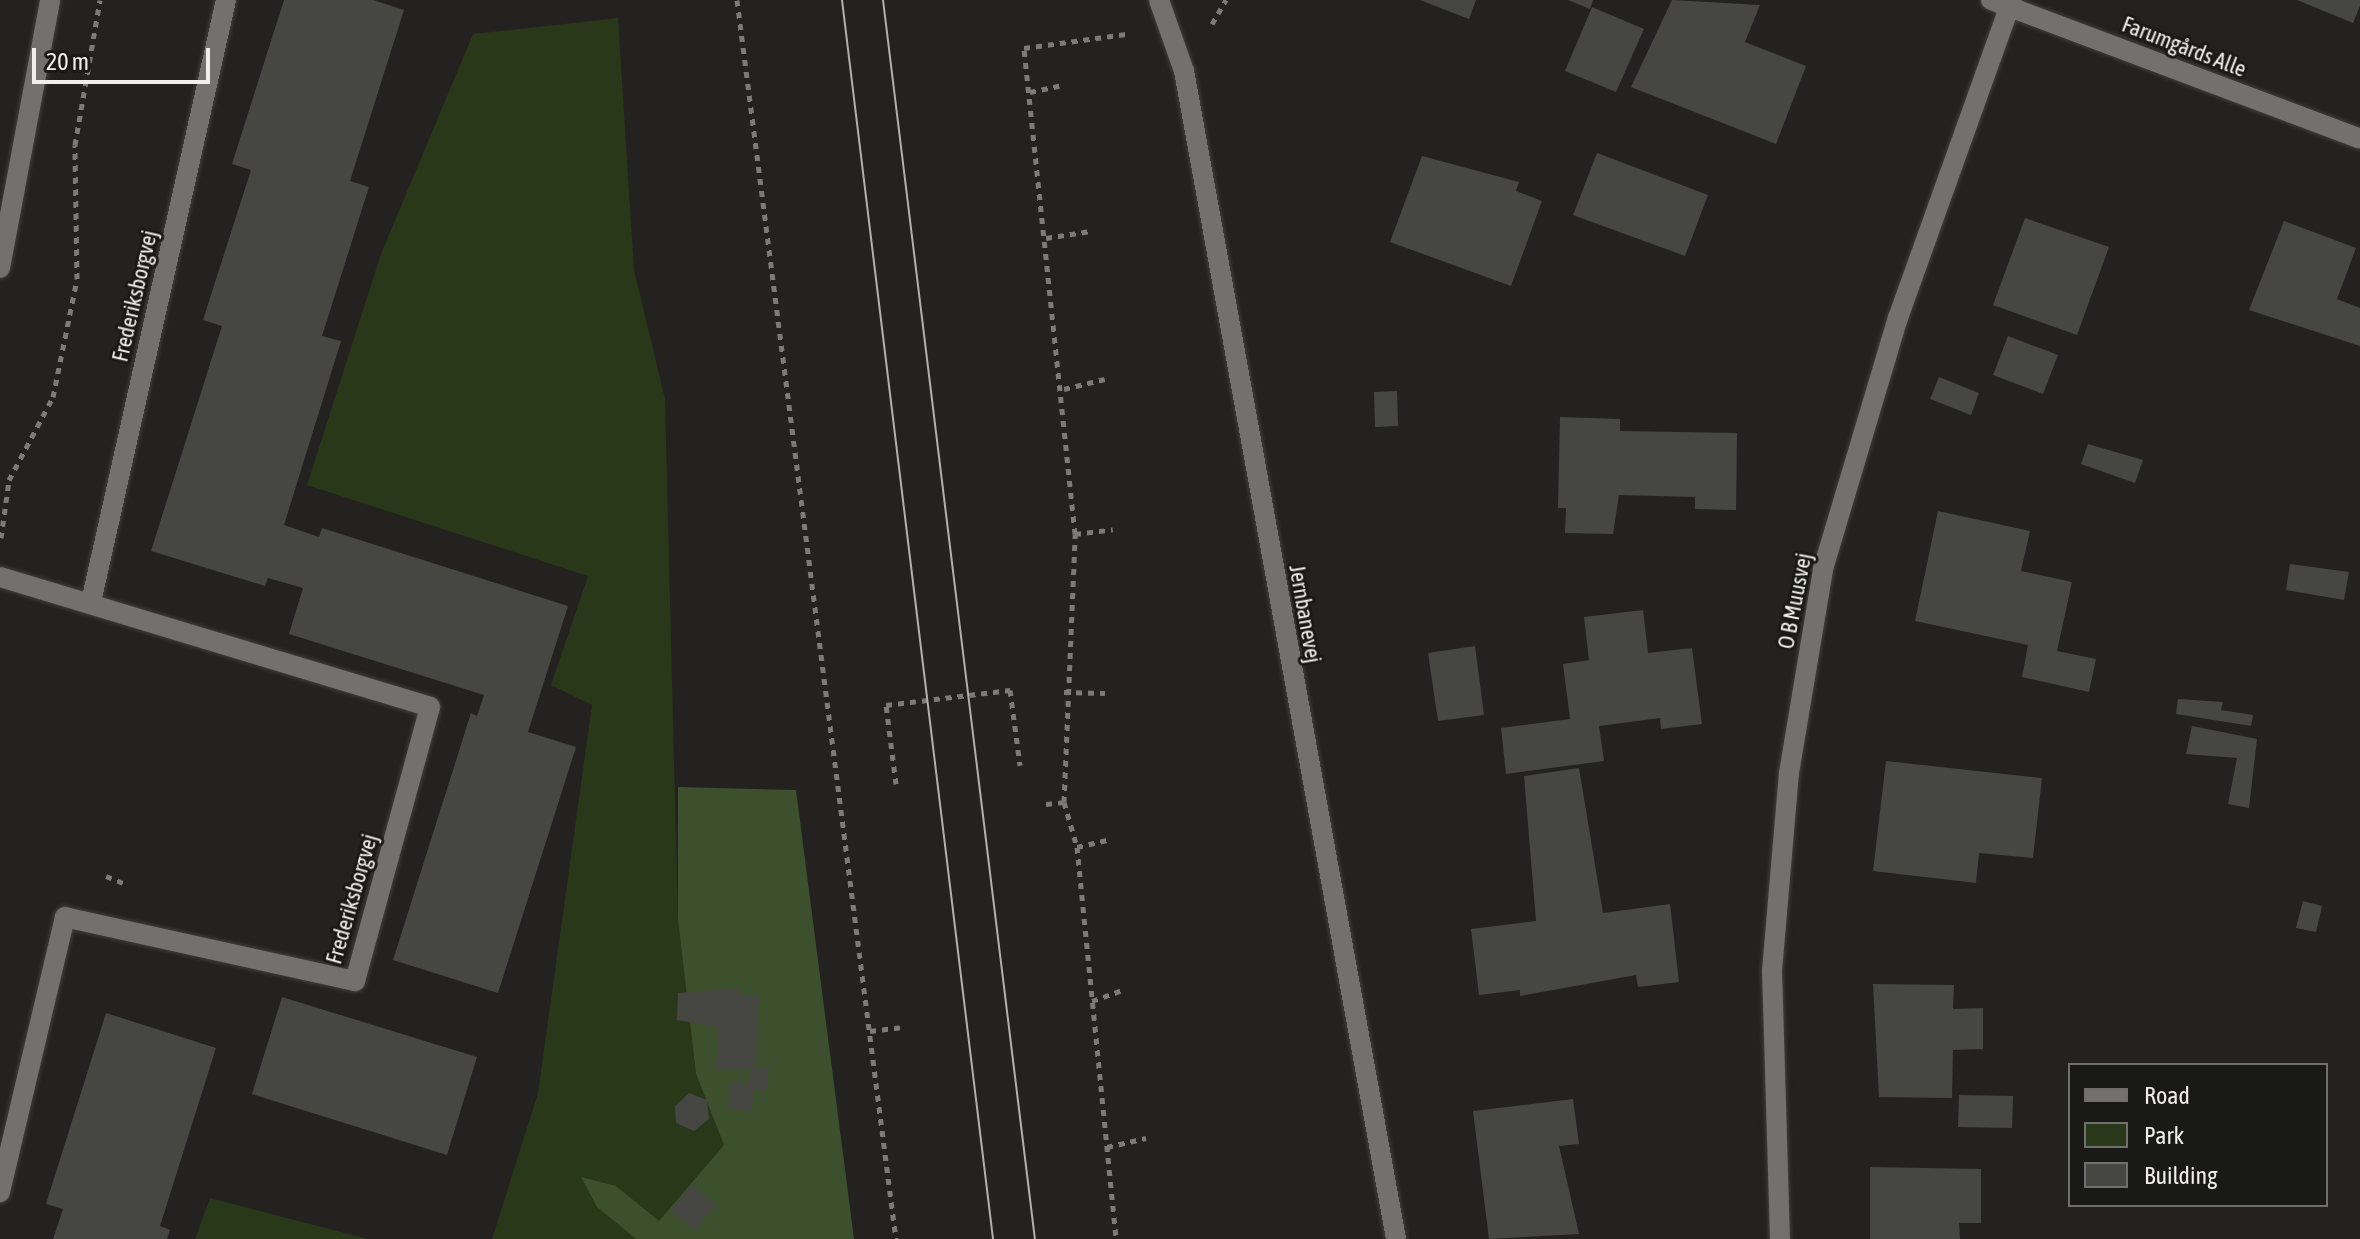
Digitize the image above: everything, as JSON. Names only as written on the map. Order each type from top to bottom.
[{"type":"street","points":[[0,268],[50,0]]},
{"type":"street","name":"Frederiksborgvej","points":[[91,602],[226,0]]},
{"type":"street","name":"Jernbanevej","points":[[1159,0],[1184,71],[1396,1239]]},
{"type":"street","name":"Farumgårds Alle","points":[[2004,2],[2360,139]]},
{"type":"street","name":"O B Muusvej","points":[[1780,1239],[1772,971],[1789,773],[1823,569],[1898,318],[2004,2]]},
{"type":"street","name":"Frederiksborgvej","points":[[0,577],[91,602],[430,707],[355,981],[65,917],[0,1192]]},
{"type":"path","points":[[0,543],[9,480],[53,397],[77,279],[75,145],[100,0]]},
{"type":"path","points":[[737,0],[896,1239]]},
{"type":"path","points":[[1116,1239],[1077,847],[1064,802],[1064,692],[1075,534],[1064,389],[1024,48],[1211,24],[1226,0]]},
{"type":"path","points":[[1030,92],[1059,86]]},
{"type":"path","points":[[1046,238],[1090,231]]},
{"type":"path","points":[[1064,389],[1105,379]]},
{"type":"path","points":[[1075,534],[1113,529]]},
{"type":"path","points":[[896,784],[886,705],[1010,690],[1020,765]]},
{"type":"path","points":[[1064,692],[1105,693]]},
{"type":"path","points":[[1046,804],[1064,802]]},
{"type":"path","points":[[1077,847],[1108,840]]},
{"type":"path","points":[[1092,1001],[1122,990]]},
{"type":"path","points":[[870,1031],[905,1027]]},
{"type":"path","points":[[1107,1147],[1146,1138]]},
{"type":"green space","points":[[618,18],[634,270],[665,399],[678,920],[696,1074],[724,1145],[659,1222],[616,1186],[597,1207],[636,1239],[492,1239],[538,1093],[592,705],[551,685],[588,576],[307,485],[381,254],[473,34]]},
{"type":"green space","points":[[678,787],[796,790],[854,1239],[636,1239],[597,1207],[581,1177],[616,1186],[659,1221],[724,1145],[696,1074],[678,920]]},
{"type":"green space","points":[[210,1198],[368,1239],[195,1239]]},
{"type":"building","points":[[284,0],[373,0],[404,10],[350,181],[369,187],[322,336],[341,341],[284,525],[319,537],[322,528],[568,606],[528,732],[576,747],[498,993],[393,960],[471,713],[477,716],[484,695],[289,634],[303,588],[268,578],[265,586],[151,551],[222,326],[203,320],[251,170],[232,164]]},
{"type":"building","points":[[1420,0],[1476,0],[1469,19]]},
{"type":"building","points":[[1568,0],[1593,0],[1590,9]]},
{"type":"building","points":[[1672,0],[1760,5],[1745,42],[1806,66],[1776,144],[1631,87]]},
{"type":"building","points":[[2297,0],[2360,0],[2360,6],[2353,23]]},
{"type":"building","points":[[1592,7],[1644,29],[1616,92],[1565,71]]},
{"type":"building","points":[[1597,153],[1708,195],[1685,256],[1573,215]]},
{"type":"building","points":[[1422,156],[1519,182],[1516,191],[1542,201],[1511,286],[1390,242]]},
{"type":"building","points":[[2025,218],[2109,247],[2077,335],[1993,305]]},
{"type":"building","points":[[2284,221],[2356,248],[2337,299],[2360,308],[2360,346],[2249,310]]},
{"type":"building","points":[[2008,336],[2058,355],[2043,394],[1993,375]]},
{"type":"building","points":[[1939,377],[1979,393],[1971,415],[1930,399]]},
{"type":"building","points":[[1397,391],[1398,426],[1375,427],[1374,392]]},
{"type":"building","points":[[1560,417],[1620,419],[1620,431],[1737,433],[1736,510],[1695,509],[1695,497],[1619,495],[1613,534],[1565,533],[1566,508],[1558,508]]},
{"type":"building","points":[[2088,444],[2143,460],[2135,483],[2081,464]]},
{"type":"building","points":[[1938,511],[2030,531],[2021,571],[2072,582],[2057,651],[2096,659],[2089,692],[2022,677],[2028,645],[1915,621]]},
{"type":"building","points":[[2290,564],[2349,572],[2344,600],[2286,590]]},
{"type":"building","points":[[1643,610],[1648,653],[1692,648],[1702,724],[1661,729],[1660,718],[1599,726],[1604,761],[1506,774],[1501,728],[1570,719],[1563,664],[1589,660],[1584,617]]},
{"type":"building","points":[[1475,646],[1484,715],[1438,721],[1428,653]]},
{"type":"building","points":[[2178,699],[2223,702],[2221,710],[2253,715],[2251,726],[2176,714]]},
{"type":"building","points":[[2192,726],[2257,739],[2249,808],[2228,804],[2237,758],[2186,754]]},
{"type":"building","points":[[1886,761],[2042,778],[2033,858],[1979,853],[1976,883],[1873,871]]},
{"type":"building","points":[[1579,768],[1603,913],[1670,904],[1679,982],[1638,987],[1636,975],[1520,996],[1520,990],[1479,995],[1471,929],[1536,921],[1524,776]]},
{"type":"building","points":[[2303,901],[2322,906],[2316,932],[2296,928]]},
{"type":"building","points":[[1873,984],[1954,985],[1953,1009],[1983,1008],[1983,1049],[1953,1050],[1952,1098],[1879,1097]]},
{"type":"building","points":[[739,988],[740,996],[759,996],[756,1067],[769,1068],[766,1091],[754,1090],[752,1111],[728,1109],[731,1082],[749,1083],[751,1070],[716,1069],[718,1027],[677,1020],[678,993]]},
{"type":"building","points":[[282,997],[477,1057],[447,1155],[252,1094]]},
{"type":"building","points":[[106,1013],[216,1048],[160,1226],[170,1230],[167,1239],[53,1239],[63,1209],[46,1204]]},
{"type":"building","points":[[689,1093],[707,1100],[709,1119],[694,1131],[676,1123],[675,1106]]},
{"type":"building","points":[[1959,1095],[2013,1096],[2012,1128],[1958,1127]]},
{"type":"building","points":[[1573,1099],[1579,1144],[1559,1146],[1579,1234],[1489,1239],[1473,1111]]},
{"type":"building","points":[[1870,1167],[1981,1169],[1981,1223],[1959,1223],[1960,1239],[1870,1239]]},
{"type":"building","points":[[691,1185],[716,1204],[695,1230],[671,1211]]},
{"type":"tram line","points":[[842,0],[993,1239]]},
{"type":"tram line","points":[[883,0],[1035,1239]]}]
